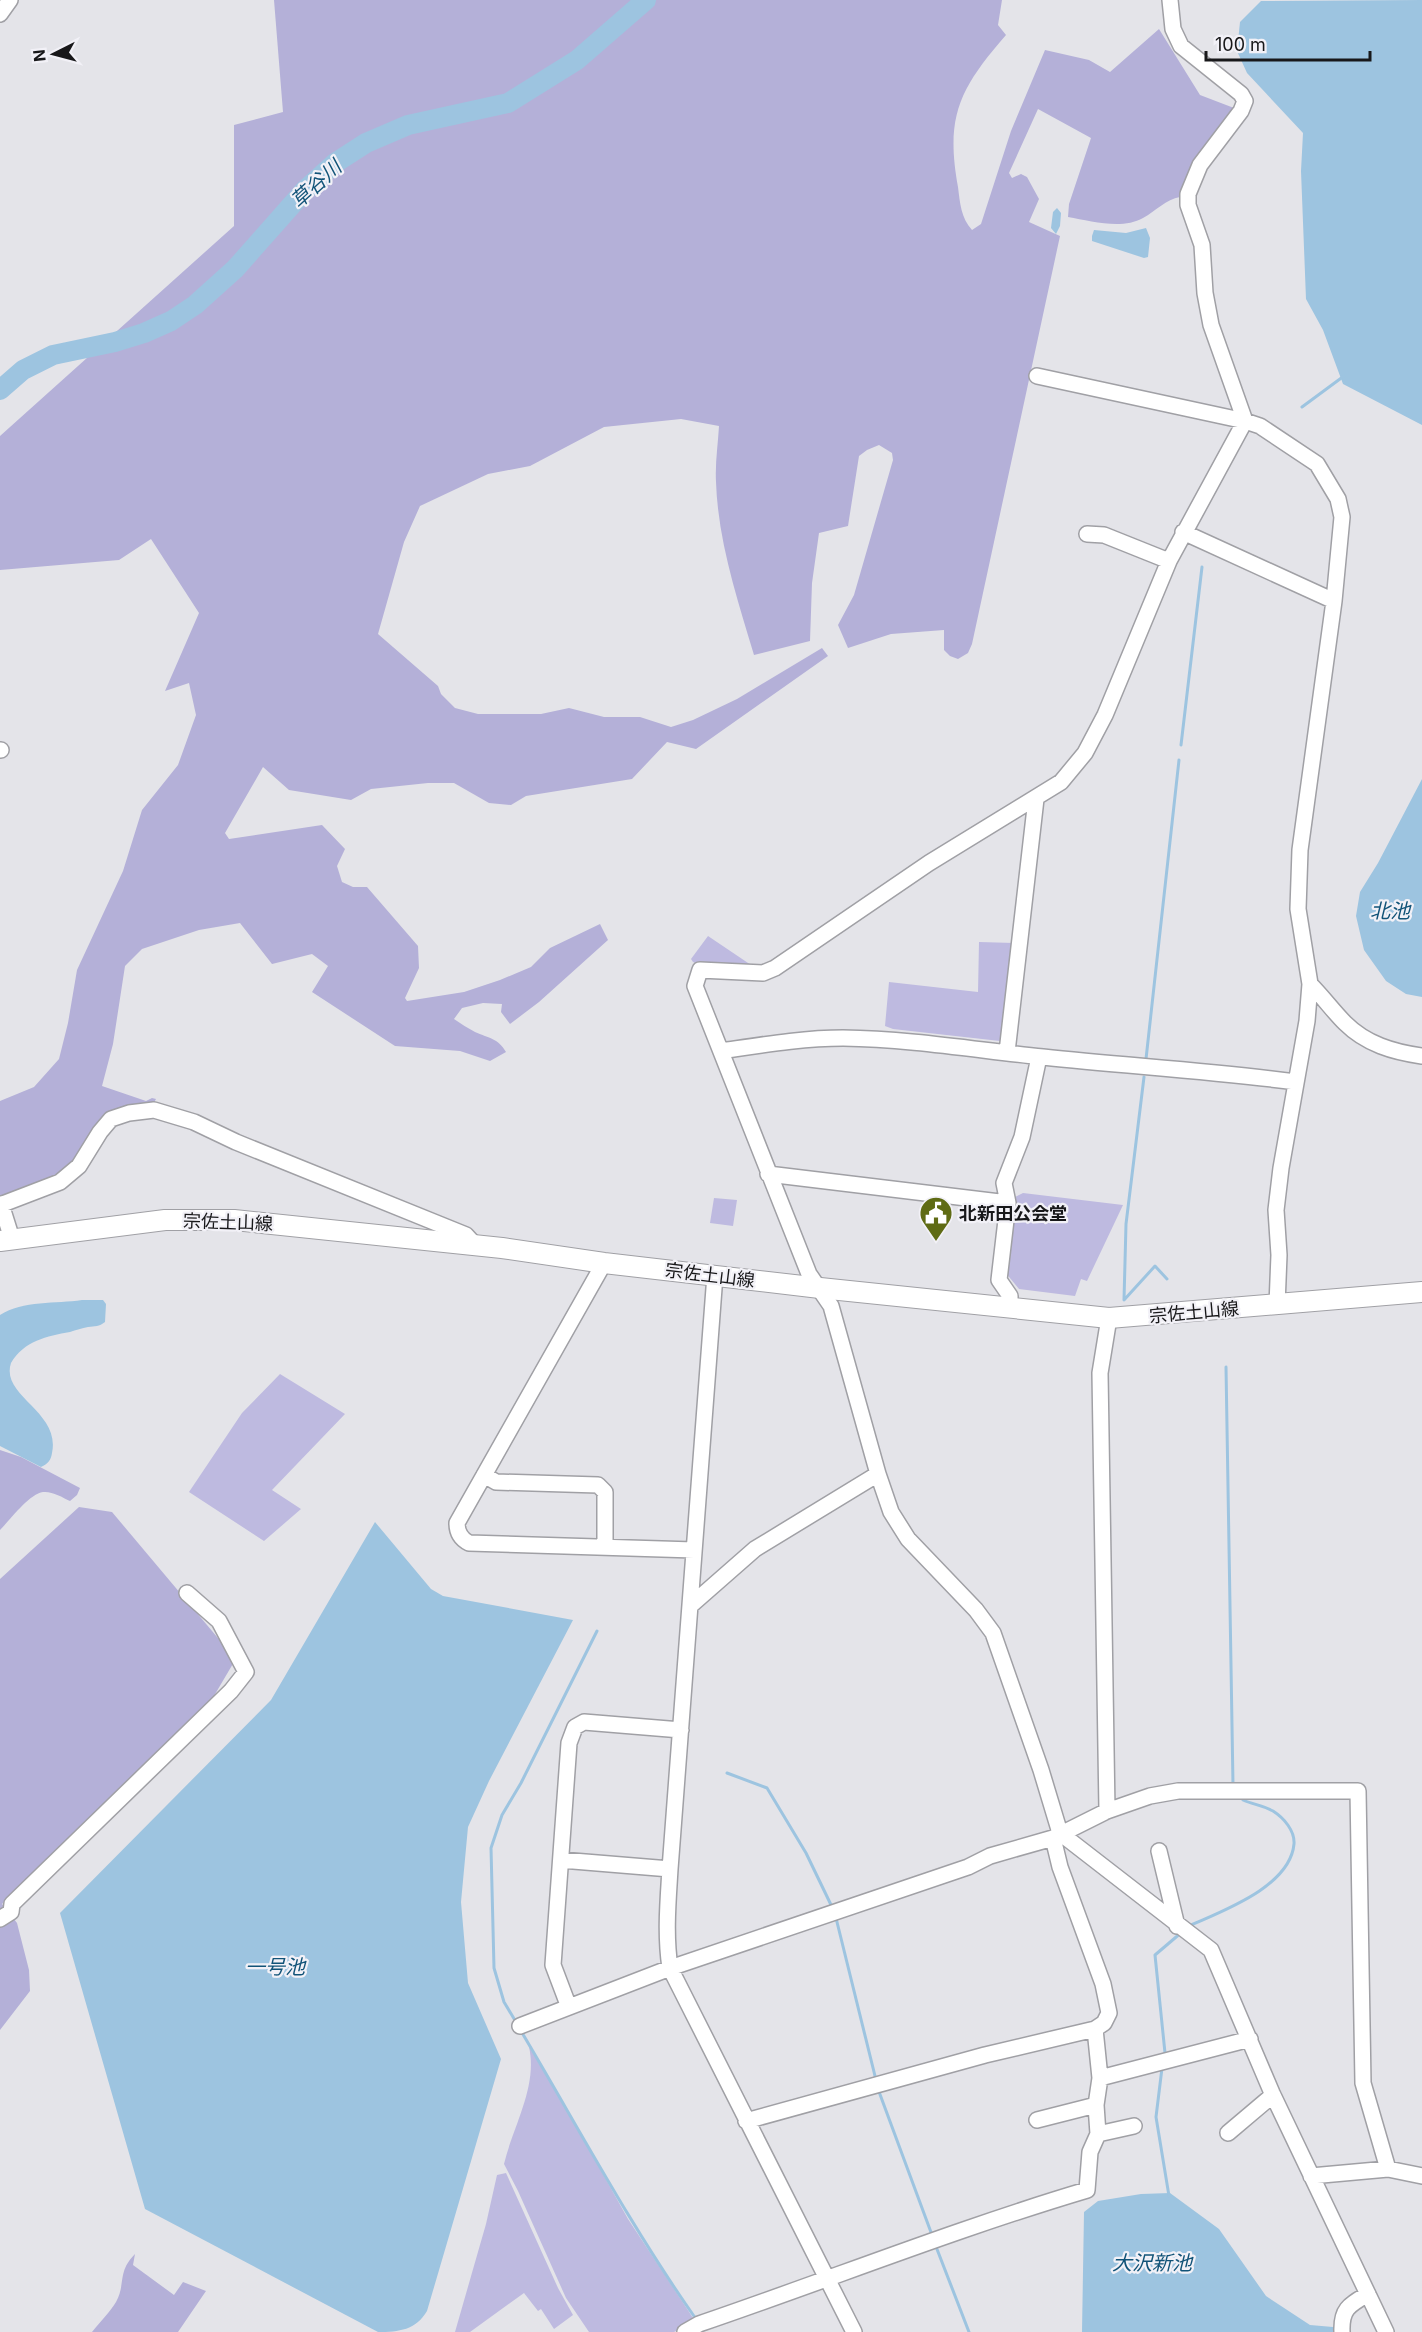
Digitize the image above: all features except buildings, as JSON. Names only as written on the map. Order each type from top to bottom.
[{"type":"main road","name":"宗佐土山線","points":[[6,1240],[165,1220],[234,1220],[820,1288],[1108,1318],[1422,1292]]},
{"type":"street","points":[[0,14],[10,0]]},
{"type":"street","points":[[746,2121],[995,2052],[1095,2029],[1104,2023],[1108,2013],[1102,1984],[1060,1867],[1056,1835],[1041,1770],[993,1633],[899,1527],[891,1512],[878,1474],[831,1306],[809,1274],[695,986],[700,970],[763,974],[775,968],[929,863],[1036,799],[1061,782],[1085,753],[1105,715],[1169,561],[1245,421],[1211,325],[1205,293],[1202,244],[1188,204],[1188,194],[1200,165],[1241,111],[1245,101],[1241,94],[1181,46],[1173,29],[1170,0]]},
{"type":"street","points":[[1037,376],[1260,426],[1317,464],[1338,499],[1341,517],[1334,601],[1297,882],[1298,909],[1310,984],[1307,1021],[1276,1210],[1279,1255],[1276,1305]]},
{"type":"street","points":[[1183,532],[1334,601]]},
{"type":"street","points":[[1087,534],[1104,535],[1169,561]]},
{"type":"street","points":[[1007,1052],[1036,799]]},
{"type":"street","points":[[1310,984],[1346,1024],[1373,1044],[1422,1056]]},
{"type":"street","points":[[722,1051],[776,1043],[842,1038],[901,1040],[1039,1057],[1204,1070],[1296,1082]]},
{"type":"street","points":[[1010,1308],[1010,1296],[999,1280],[1008,1203],[1004,1183],[1022,1137],[1039,1057]]},
{"type":"street","points":[[6,1240],[1,1204],[60,1182],[79,1166],[111,1119],[129,1113],[154,1110],[194,1122],[236,1142],[466,1235],[477,1247]]},
{"type":"street","points":[[768,1173],[1008,1203]]},
{"type":"street","points":[[604,1263],[457,1523],[457,1529],[466,1541],[694,1550]]},
{"type":"street","points":[[714,1275],[670,1869],[666,1934],[670,1968],[855,2332]]},
{"type":"street","points":[[1107,1811],[1100,1373],[1108,1318]]},
{"type":"street","points":[[690,1606],[755,1549],[878,1474]]},
{"type":"street","points":[[484,1475],[496,1482],[597,1485],[605,1492],[605,1546]]},
{"type":"street","points":[[0,1919],[11,1912],[12,1904],[231,1691],[246,1672],[219,1621],[187,1593]]},
{"type":"street","points":[[567,2002],[553,1965],[569,1743],[574,1727],[584,1722],[681,1730]]},
{"type":"street","points":[[520,2026],[670,1968],[1056,1835],[1107,1811],[1150,1796],[1178,1791],[1358,1791],[1363,2083],[1388,2169]]},
{"type":"street","points":[[1056,1835],[1210,1950],[1273,2095],[1386,2332]]},
{"type":"street","points":[[1159,1851],[1177,1926]]},
{"type":"street","points":[[561,1860],[670,1869]]},
{"type":"street","points":[[685,2332],[699,2324],[828,2280],[1007,2214],[1087,2190],[1090,2152],[1098,2134],[1096,2105],[1100,2078],[1095,2029]]},
{"type":"street","points":[[1100,2078],[1250,2039]]},
{"type":"street","points":[[1228,2133],[1273,2095]]},
{"type":"street","points":[[1037,2120],[1096,2105]]},
{"type":"street","points":[[1098,2134],[1134,2126]]},
{"type":"street","points":[[1311,2176],[1388,2169],[1422,2176]]},
{"type":"street","points":[[1342,2332],[1342,2321],[1348,2305],[1368,2294]]},
{"type":"shaded area","points":[[274,0],[1002,0],[998,25],[1006,35],[977,71],[967,88],[955,122],[954,162],[959,199],[963,215],[972,230],[981,224],[1011,131],[1045,50],[1089,60],[1110,72],[1159,29],[1200,95],[1234,108],[1194,165],[1180,197],[1170,200],[1135,222],[1116,224],[1068,217],[1069,204],[1091,138],[1038,109],[1009,173],[1012,178],[1021,174],[1027,177],[1039,199],[1029,222],[1060,236],[972,644],[968,653],[958,659],[950,656],[944,650],[944,630],[891,634],[848,648],[838,625],[854,595],[893,460],[892,453],[879,445],[859,456],[848,526],[819,533],[812,583],[810,641],[754,655],[729,569],[720,526],[716,475],[719,426],[681,419],[604,427],[530,466],[488,474],[420,506],[404,542],[378,634],[438,686],[441,694],[455,708],[478,714],[541,714],[569,708],[604,717],[640,717],[671,727],[693,720],[737,699],[822,648],[828,656],[696,749],[667,742],[632,779],[526,796],[511,805],[489,803],[454,783],[428,783],[371,789],[351,800],[289,790],[263,767],[225,833],[229,839],[322,825],[345,849],[337,866],[342,882],[353,887],[367,887],[418,946],[419,968],[405,998],[407,1001],[464,992],[500,980],[531,967],[550,948],[600,924],[608,940],[539,1002],[510,1024],[501,1012],[502,1004],[483,1003],[462,1008],[454,1019],[496,1041],[506,1052],[490,1061],[460,1051],[395,1046],[312,992],[328,966],[312,954],[272,964],[240,923],[199,930],[142,949],[125,966],[113,1044],[102,1086],[146,1101],[156,1099],[151,1108],[126,1111],[62,1177],[0,1202],[0,1101],[34,1087],[59,1059],[77,970],[123,871],[142,810],[178,765],[196,715],[189,683],[165,691],[199,613],[151,539],[119,560],[0,570],[0,436],[234,226],[234,125],[283,112]]},
{"type":"shaded area","points":[[708,936],[757,969],[704,966],[693,962],[691,959]]},
{"type":"shaded area","points":[[979,942],[1014,943],[1004,1038],[1000,1041],[893,1029],[885,1026],[889,982],[978,992]]},
{"type":"shaded area","points":[[1023,1193],[1123,1205],[1087,1281],[1081,1279],[1075,1296],[1019,1289],[1005,1272],[1015,1197]]},
{"type":"shaded area","points":[[714,1198],[737,1200],[733,1226],[710,1223]]},
{"type":"shaded area","points":[[280,1374],[345,1414],[272,1490],[301,1509],[264,1541],[189,1492],[242,1413]]},
{"type":"shaded area","points":[[0,1450],[21,1457],[80,1488],[77,1495],[70,1501],[50,1492],[38,1494],[26,1502],[0,1530]]},
{"type":"shaded area","points":[[79,1507],[112,1512],[228,1650],[234,1662],[211,1701],[2,1904],[17,1923],[29,1970],[30,1991],[0,2030],[0,1579]]},
{"type":"shaded area","points":[[529,2047],[556,2090],[628,2219],[695,2321],[674,2332],[589,2332],[566,2298],[504,2164],[527,2091],[531,2062]]},
{"type":"shaded area","points":[[506,2173],[558,2288],[573,2315],[554,2329],[541,2309],[538,2311],[524,2293],[470,2332],[455,2332],[486,2224],[497,2175]]},
{"type":"shaded area","points":[[135,2254],[133,2265],[174,2295],[183,2282],[206,2291],[178,2332],[92,2332],[116,2302],[124,2272],[129,2260]]},
{"type":"water","points":[[1422,0],[1422,425],[1343,384],[1323,330],[1306,299],[1301,171],[1303,133],[1247,73],[1237,51],[1240,22],[1261,1]]},
{"type":"water","points":[[1057,208],[1061,213],[1060,226],[1056,234],[1051,228],[1053,212]]},
{"type":"water","points":[[1146,228],[1150,238],[1148,257],[1144,258],[1092,241],[1094,230],[1126,233]]},
{"type":"water","name":"北池","points":[[1422,779],[1422,997],[1406,994],[1386,981],[1364,950],[1356,916],[1360,892],[1378,863]]},
{"type":"water","points":[[103,1300],[106,1304],[105,1322],[99,1326],[53,1335],[37,1341],[22,1349],[11,1363],[10,1375],[14,1385],[48,1426],[52,1438],[51,1458],[41,1467],[0,1446],[0,1315],[29,1305]]},
{"type":"water","name":"一号池","points":[[375,1522],[431,1589],[443,1596],[573,1620],[489,1781],[468,1827],[461,1902],[468,1983],[501,2059],[427,2311],[418,2322],[406,2329],[378,2332],[145,2209],[60,1913],[271,1700]]},
{"type":"water","name":"大沢新池","points":[[1170,2193],[1219,2229],[1266,2296],[1310,2325],[1333,2327],[1333,2332],[1082,2332],[1084,2212],[1098,2201],[1141,2194]]},
{"type":"waterway","name":"草谷川","points":[[0,390],[23,370],[53,355],[115,342],[171,321],[195,305],[235,269],[305,190],[335,163],[366,143],[408,125],[508,103],[577,60],[646,0]]},
{"type":"waterway","points":[[1302,407],[1344,376]]},
{"type":"waterway","points":[[1181,745],[1202,567]]},
{"type":"waterway","points":[[1146,1059],[1179,760]]},
{"type":"waterway","points":[[1144,1077],[1126,1224],[1124,1300],[1155,1266],[1167,1279]]},
{"type":"waterway","points":[[1226,1367],[1233,1785]]},
{"type":"waterway","points":[[516,2022],[504,2002],[494,1968],[491,1848],[502,1815],[521,1783],[597,1631]]},
{"type":"waterway","points":[[727,1773],[767,1788],[806,1853],[833,1909]]},
{"type":"waterway","points":[[1189,1926],[1252,1896],[1281,1873],[1290,1859],[1294,1839],[1288,1825],[1273,1811],[1243,1800],[1240,1795]]},
{"type":"waterway","points":[[836,1918],[876,2080]]},
{"type":"waterway","points":[[1165,2053],[1155,1955],[1182,1932]]},
{"type":"waterway","points":[[521,2031],[627,2213],[696,2319]]},
{"type":"waterway","points":[[1162,2068],[1156,2117],[1169,2196]]},
{"type":"waterway","points":[[878,2089],[932,2235]]},
{"type":"waterway","points":[[935,2244],[969,2332]]},
{"type":"place","name":"北新田公会堂","points":[[936,1242]]}]
